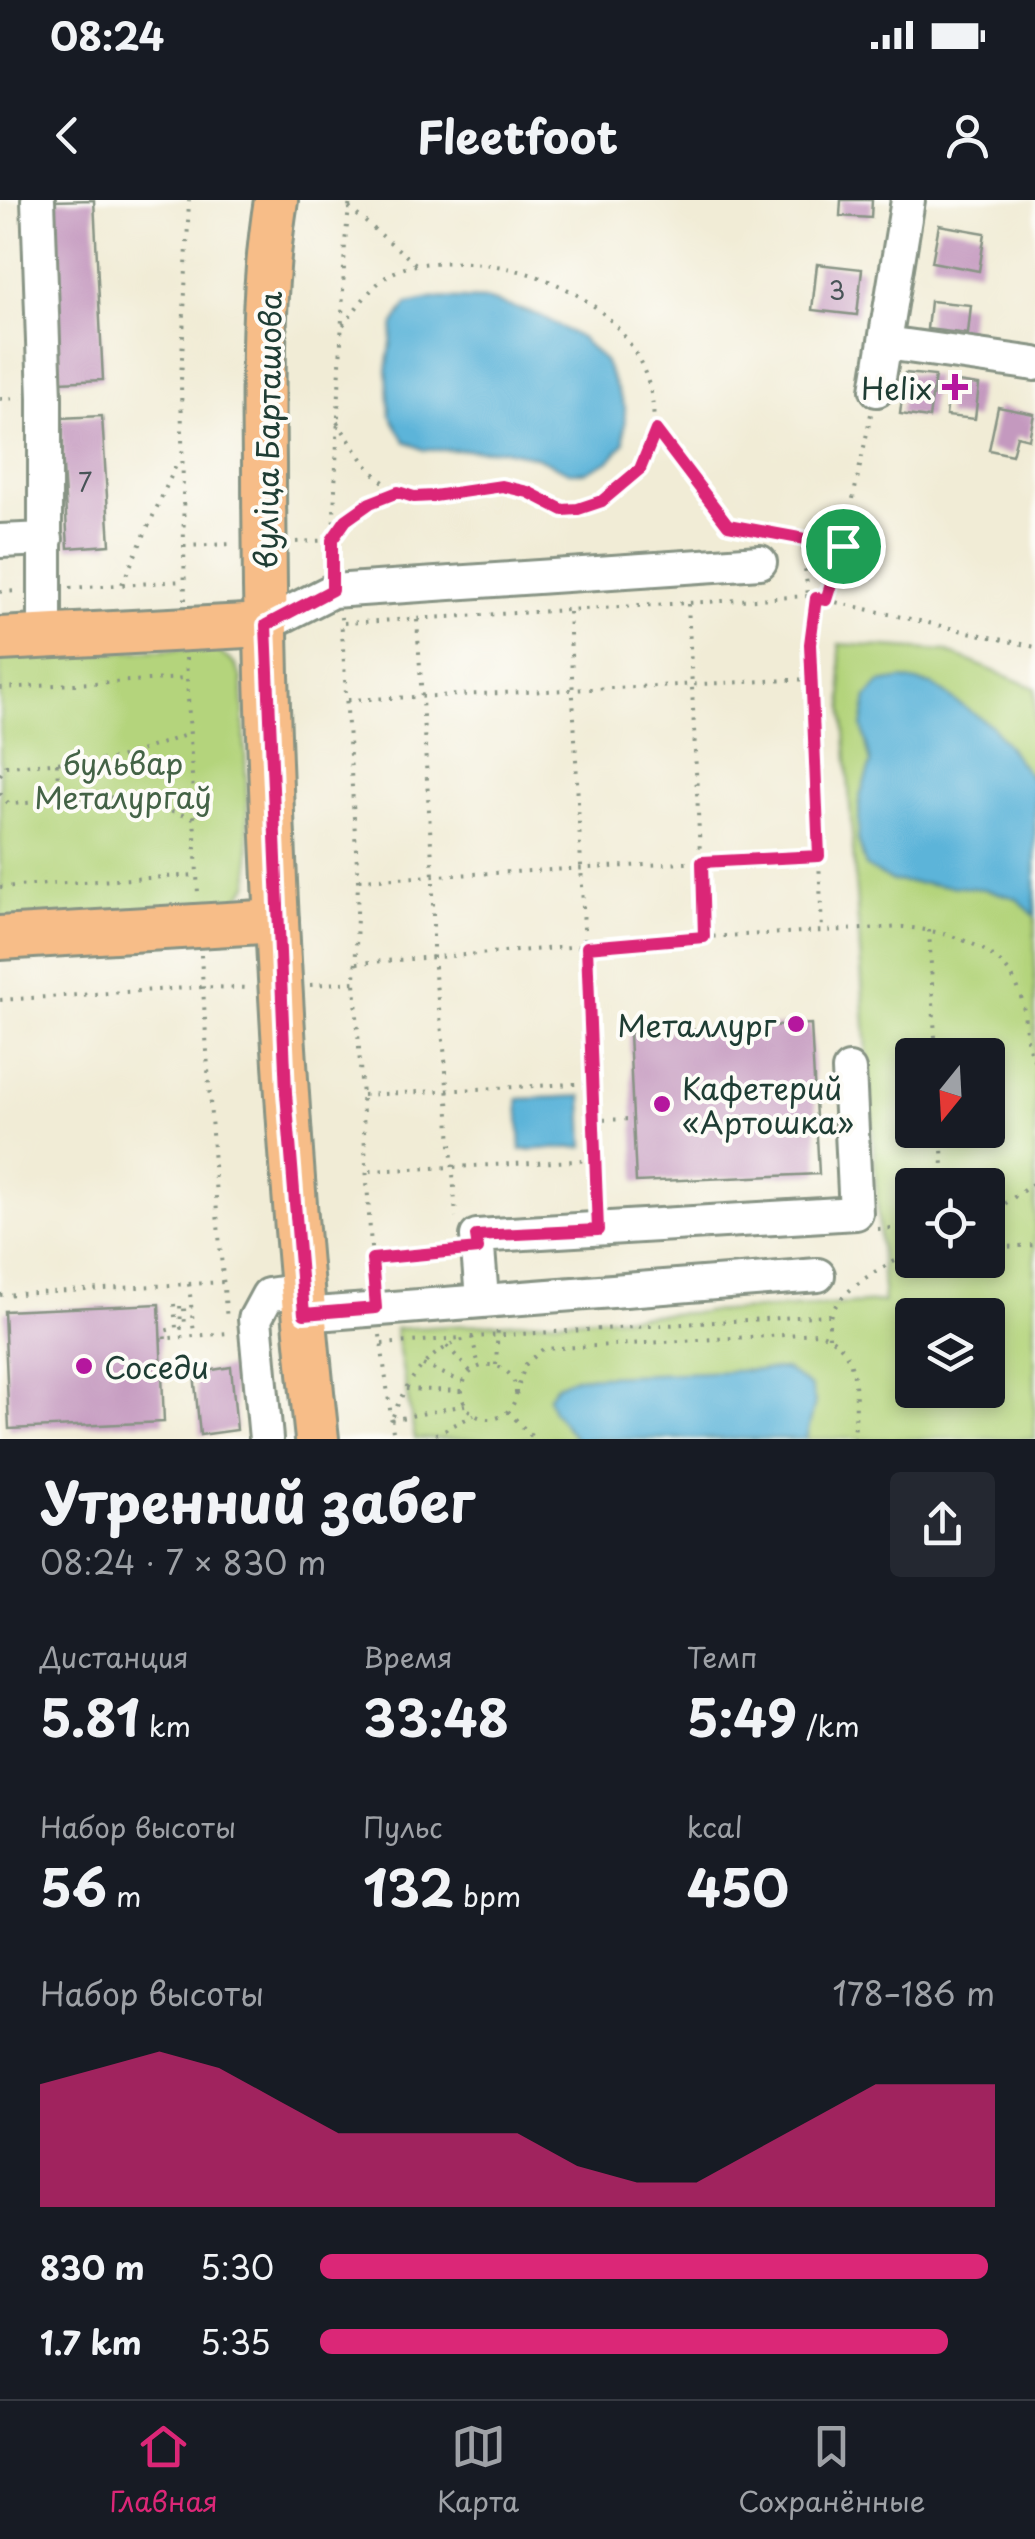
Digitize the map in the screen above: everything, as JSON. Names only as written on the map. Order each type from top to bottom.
[{"type":"main road","name":"вуліца Барташова","points":[[276,200],[264,336],[266,625],[278,921],[302,1302],[317,1439]]},
{"type":"main road","points":[[0,639],[266,625]]},
{"type":"main road","points":[[0,938],[278,921]]},
{"type":"street","points":[[38,200],[45,398],[45,636]]},
{"type":"street","points":[[877,390],[908,200]]},
{"type":"street","points":[[886,343],[1035,364]]},
{"type":"street","points":[[0,541],[46,539]]},
{"type":"street","points":[[266,625],[332,590],[760,562]]},
{"type":"street","points":[[482,1300],[477,1242],[856,1213],[849,1070]]},
{"type":"street","points":[[266,1439],[255,1319],[268,1295],[376,1308],[818,1275]]},
{"type":"path","points":[[0,592],[184,581],[180,456],[189,200]]},
{"type":"path","points":[[350,200],[336,422],[332,590],[344,623],[358,880],[355,982],[376,1308],[394,1439]]},
{"type":"path","points":[[349,208],[417,265]]},
{"type":"path","points":[[336,422],[367,465],[398,492],[414,497],[434,496],[502,486],[528,492],[563,510],[602,501],[640,469],[656,430],[652,397],[643,370],[612,322],[592,304],[529,273],[494,264],[417,265],[391,274],[373,288],[341,326]]},
{"type":"path","points":[[826,600],[843,546],[877,390]]},
{"type":"path","points":[[656,430],[728,525],[843,546]]},
{"type":"path","points":[[121,585],[180,456]]},
{"type":"path","points":[[332,540],[358,511],[398,492]]},
{"type":"path","points":[[802,538],[808,596]]},
{"type":"path","points":[[295,542],[332,540]]},
{"type":"path","points":[[184,546],[238,544]]},
{"type":"path","points":[[344,623],[808,596],[1035,647]]},
{"type":"path","points":[[816,598],[810,644],[822,931]]},
{"type":"path","points":[[688,604],[704,937]]},
{"type":"path","points":[[569,611],[598,1230]]},
{"type":"path","points":[[417,620],[433,876],[434,959],[448,1090],[456,1222],[477,1242]]},
{"type":"path","points":[[0,688],[186,678],[198,894]]},
{"type":"path","points":[[348,700],[811,679]]},
{"type":"path","points":[[0,775],[6,766],[116,760],[190,734]]},
{"type":"path","points":[[57,763],[59,801]]},
{"type":"path","points":[[0,793],[9,804],[119,797],[194,818]]},
{"type":"path","points":[[358,880],[819,856]]},
{"type":"path","points":[[0,887],[197,874]]},
{"type":"path","points":[[357,963],[704,937],[904,927],[928,930],[969,941],[1010,974],[1022,999],[1024,1032],[1035,1061]]},
{"type":"path","points":[[928,930],[935,1038]]},
{"type":"path","points":[[192,1308],[184,1308],[186,1327],[181,1328],[180,1304],[174,1304],[176,1328],[164,1331],[163,1339],[228,1333],[201,955]]},
{"type":"path","points":[[307,985],[355,982]]},
{"type":"path","points":[[0,1000],[254,988]]},
{"type":"path","points":[[363,1094],[592,1083]]},
{"type":"path","points":[[594,1120],[633,1119]]},
{"type":"path","points":[[369,1171],[595,1160]]},
{"type":"path","points":[[1005,1204],[1035,1182]]},
{"type":"path","points":[[372,1259],[477,1242]]},
{"type":"path","points":[[1005,1247],[1035,1245]]},
{"type":"path","points":[[830,1337],[830,1315],[842,1298],[895,1259]]},
{"type":"path","points":[[0,1296],[223,1282]]},
{"type":"path","points":[[189,1284],[194,1336]]},
{"type":"path","points":[[381,1344],[830,1315]]},
{"type":"path","points":[[654,1325],[654,1342]]},
{"type":"path","points":[[609,1328],[610,1344]]},
{"type":"path","points":[[566,1330],[567,1346]]},
{"type":"path","points":[[516,1396],[514,1380],[496,1365],[478,1366],[463,1382],[461,1391],[465,1405],[474,1415],[492,1419],[508,1411],[516,1396],[528,1359],[544,1350],[819,1333],[830,1337],[844,1352],[854,1372],[854,1439]]},
{"type":"path","points":[[496,1365],[498,1334]]},
{"type":"path","points":[[391,1420],[404,1389],[422,1365],[447,1346],[472,1337]]},
{"type":"path","points":[[472,1337],[478,1366]]},
{"type":"path","points":[[447,1346],[470,1372]]},
{"type":"path","points":[[422,1365],[463,1382]]},
{"type":"path","points":[[404,1389],[461,1391]]},
{"type":"path","points":[[391,1420],[465,1405]]},
{"type":"path","points":[[508,1411],[534,1439]]},
{"type":"path","points":[[426,1439],[474,1415]]},
{"type":"green space","points":[[839,644],[945,651],[1035,688],[1035,1439],[415,1439],[395,1329],[884,1302]]},
{"type":"green space","name":"бульвар Металургаў","points":[[213,648],[235,664],[242,679],[250,874],[248,885],[233,905],[0,926],[0,657]]},
{"type":"water","points":[[436,298],[489,300],[541,316],[582,339],[604,361],[625,407],[624,443],[610,460],[586,472],[569,472],[536,457],[504,450],[424,450],[405,441],[390,415],[387,370],[394,324],[407,304]]},
{"type":"water","points":[[903,679],[932,685],[992,726],[1035,783],[1035,916],[1016,898],[984,889],[892,881],[866,867],[858,840],[860,796],[871,763],[862,726],[867,697],[880,683]]},
{"type":"water","points":[[582,1096],[584,1147],[521,1150],[518,1099]]},
{"type":"water","points":[[785,1369],[811,1387],[815,1402],[806,1439],[576,1439],[553,1411],[548,1397],[557,1385],[575,1377]]},
{"type":"building","points":[[94,200],[103,380],[59,382],[50,201]]},
{"type":"building","points":[[841,200],[872,200],[871,218],[840,216]]},
{"type":"building","points":[[939,225],[985,233],[979,271],[932,262]]},
{"type":"building","points":[[817,264],[862,269],[857,315],[812,310]]},
{"type":"building","points":[[930,301],[971,305],[968,334],[927,329]]},
{"type":"building","points":[[905,373],[935,376],[929,418],[900,414]]},
{"type":"building","points":[[950,381],[979,385],[975,419],[946,416]]},
{"type":"building","points":[[998,407],[1034,414],[1029,439],[1017,436],[1012,455],[989,450]]},
{"type":"building","points":[[102,416],[110,545],[68,548],[60,418]]},
{"type":"building","points":[[811,1024],[819,1174],[636,1182],[629,1033]]},
{"type":"building","name":"Соседи","points":[[159,1304],[164,1422],[9,1429],[4,1311]]},
{"type":"building","points":[[231,1367],[237,1430],[200,1435],[194,1373]]},
{"type":"place","name":"Helix","points":[[955,387]]},
{"type":"place","name":"Металлург","points":[[796,1024]]},
{"type":"place","name":"Кафетерий «Артошка»","points":[[662,1104]]},
{"type":"place","name":"Соседи","points":[[84,1366]]},
{"type":"route","points":[[656,430],[728,525],[843,546],[826,600],[816,598],[810,644],[819,856],[702,862],[704,937],[587,947],[598,1230],[476,1236],[478,1249],[372,1259],[376,1308],[304,1314],[286,1093],[266,625],[332,590],[332,540],[346,520],[370,503],[398,492],[414,497],[434,496],[502,486],[528,492],[563,510],[578,509],[602,501],[640,469],[656,430]]}]
